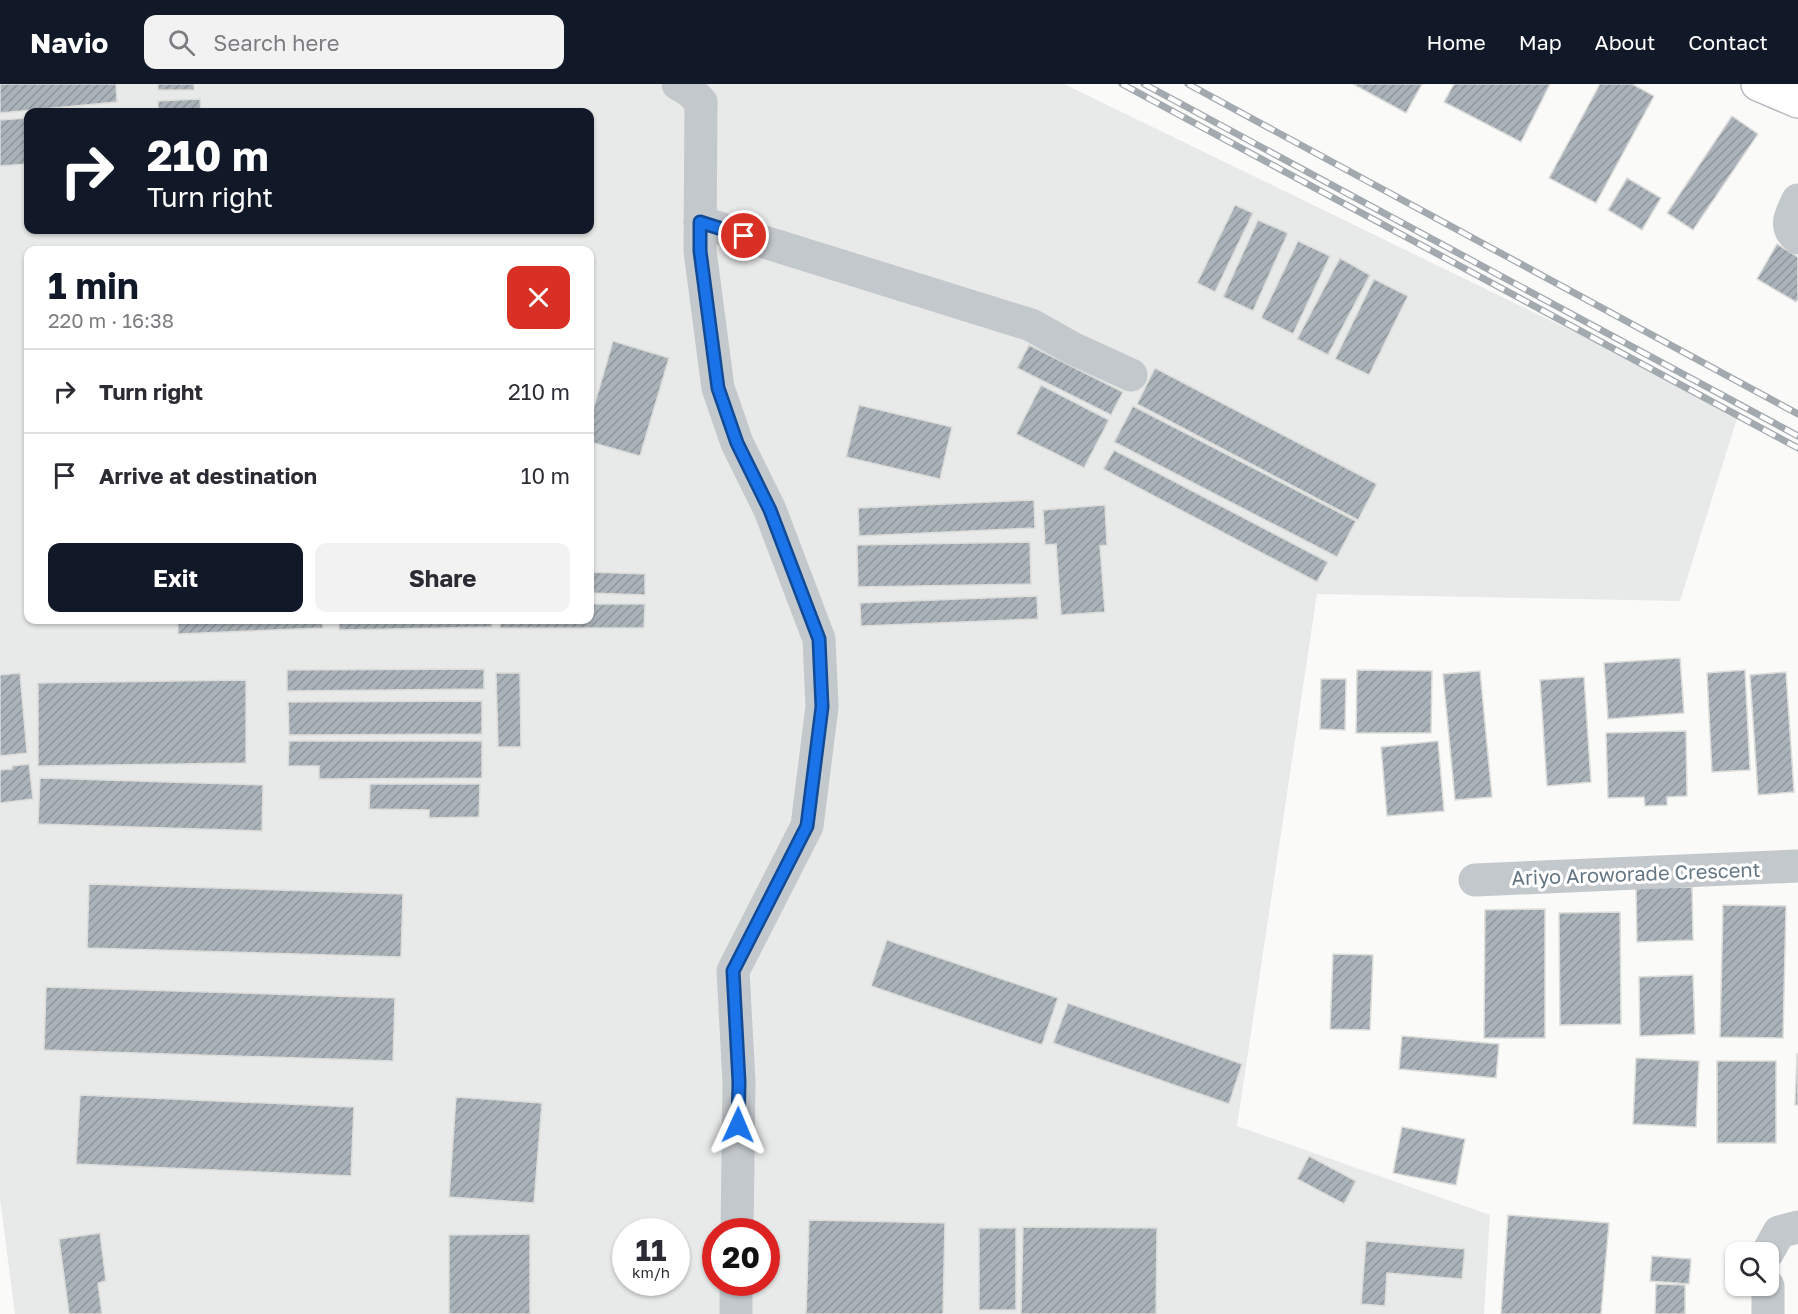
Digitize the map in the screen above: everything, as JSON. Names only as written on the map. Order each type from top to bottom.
[{"type":"main road","points":[[1758,84],[1798,101]]},
{"type":"street","points":[[678,84],[690,91],[701,102],[700,251],[718,388],[737,443],[770,510],[819,639],[822,707],[807,826],[733,971],[739,1082],[737,1218]]},
{"type":"street","points":[[1798,200],[1790,217],[1789,226],[1798,238]]},
{"type":"street","points":[[700,222],[1031,325],[1072,348],[1131,375]]},
{"type":"street","name":"Ariyo Aroworade Crescent","points":[[1475,880],[1798,866]]},
{"type":"street","points":[[1774,1242],[1779,1232],[1798,1227]]},
{"type":"street","points":[[736,1296],[736,1314]]},
{"type":"street","points":[[1768,1296],[1768,1314]]},
{"type":"shaded area","points":[[0,84],[1064,84],[1739,412],[1680,601],[1317,594],[1237,1126],[1490,1215],[1484,1314],[15,1314],[0,1199]]},
{"type":"building","points":[[0,84],[116,84],[117,102],[53,108],[24,108],[24,111],[0,113]]},
{"type":"building","points":[[158,84],[194,84],[194,90],[158,90]]},
{"type":"building","points":[[1353,84],[1422,84],[1406,113]]},
{"type":"building","points":[[1454,84],[1550,84],[1521,142],[1444,102]]},
{"type":"building","points":[[1600,84],[1632,84],[1654,96],[1596,203],[1549,178]]},
{"type":"building","points":[[200,99],[201,108],[158,108],[158,101]]},
{"type":"building","points":[[1732,116],[1758,134],[1693,230],[1667,213]]},
{"type":"building","points":[[24,118],[24,164],[0,166],[0,120]]},
{"type":"building","points":[[1627,178],[1661,198],[1642,230],[1608,210]]},
{"type":"building","points":[[1235,205],[1253,213],[1215,292],[1197,283]]},
{"type":"building","points":[[1258,220],[1288,233],[1253,311],[1223,297]]},
{"type":"building","points":[[1298,241],[1330,256],[1293,334],[1261,318]]},
{"type":"building","points":[[1777,244],[1798,257],[1798,299],[1796,302],[1757,279]]},
{"type":"building","points":[[1340,258],[1370,275],[1328,355],[1297,339]]},
{"type":"building","points":[[1374,279],[1408,296],[1369,375],[1335,359]]},
{"type":"building","points":[[613,341],[669,358],[640,456],[594,443],[594,406]]},
{"type":"building","points":[[1029,345],[1123,392],[1111,415],[1017,368]]},
{"type":"building","points":[[1155,368],[1377,484],[1358,520],[1137,404]]},
{"type":"building","points":[[1041,385],[1109,420],[1084,468],[1016,434]]},
{"type":"building","points":[[859,405],[952,427],[940,479],[846,457]]},
{"type":"building","points":[[1133,406],[1356,521],[1337,557],[1114,442]]},
{"type":"building","points":[[1114,450],[1328,562],[1317,582],[1103,469]]},
{"type":"building","points":[[1034,500],[1035,528],[859,536],[858,508]]},
{"type":"building","points":[[1105,505],[1107,545],[1100,546],[1105,612],[1061,615],[1056,544],[1045,545],[1043,510]]},
{"type":"building","points":[[1030,542],[1031,584],[858,587],[857,545]]},
{"type":"building","points":[[594,572],[645,574],[645,595],[594,593]]},
{"type":"building","points":[[1037,596],[1038,619],[861,626],[860,603]]},
{"type":"building","points":[[594,604],[645,604],[644,628],[500,628],[500,624],[594,624]]},
{"type":"building","points":[[178,624],[322,624],[323,628],[178,634]]},
{"type":"building","points":[[339,624],[492,624],[492,627],[339,630]]},
{"type":"building","points":[[1680,658],[1684,713],[1608,719],[1604,663]]},
{"type":"building","points":[[484,669],[484,689],[287,691],[287,670]]},
{"type":"building","points":[[1357,670],[1432,671],[1431,733],[1356,733]]},
{"type":"building","points":[[1745,670],[1750,770],[1712,772],[1707,673]]},
{"type":"building","points":[[1480,671],[1492,797],[1455,800],[1443,674]]},
{"type":"building","points":[[1786,672],[1794,792],[1758,795],[1750,675]]},
{"type":"building","points":[[20,673],[27,753],[0,756],[0,675]]},
{"type":"building","points":[[496,673],[520,673],[521,747],[498,747]]},
{"type":"building","points":[[1584,677],[1591,782],[1547,786],[1540,680]]},
{"type":"building","points":[[1321,679],[1346,679],[1345,730],[1320,729]]},
{"type":"building","points":[[246,680],[246,763],[38,766],[38,683]]},
{"type":"building","points":[[482,701],[482,734],[289,735],[288,702]]},
{"type":"building","points":[[1686,731],[1687,796],[1667,797],[1667,805],[1645,806],[1644,797],[1608,798],[1606,733]]},
{"type":"building","points":[[289,741],[482,741],[482,778],[319,779],[319,766],[288,766]]},
{"type":"building","points":[[1438,741],[1444,811],[1387,816],[1381,747]]},
{"type":"building","points":[[29,764],[33,799],[0,803],[0,770]]},
{"type":"building","points":[[40,778],[263,785],[262,831],[38,824]]},
{"type":"building","points":[[370,784],[480,784],[479,817],[429,818],[429,810],[369,809]]},
{"type":"building","points":[[89,884],[403,894],[401,957],[87,948]]},
{"type":"building","points":[[1692,887],[1693,940],[1637,942],[1636,888]]},
{"type":"building","points":[[1723,905],[1786,906],[1783,1038],[1720,1037]]},
{"type":"building","points":[[1545,909],[1545,1038],[1484,1038],[1485,910]]},
{"type":"building","points":[[1620,912],[1621,1024],[1560,1025],[1559,913]]},
{"type":"building","points":[[887,940],[1058,998],[1042,1045],[871,986]]},
{"type":"building","points":[[1333,954],[1373,955],[1370,1030],[1330,1029]]},
{"type":"building","points":[[1693,975],[1695,1034],[1640,1036],[1639,977]]},
{"type":"building","points":[[46,987],[395,998],[393,1061],[44,1050]]},
{"type":"building","points":[[1068,1003],[1242,1064],[1229,1104],[1053,1043]]},
{"type":"building","points":[[1402,1036],[1499,1044],[1496,1078],[1399,1069]]},
{"type":"building","points":[[1797,1054],[1798,1105],[1795,1105]]},
{"type":"building","points":[[1636,1058],[1699,1061],[1696,1127],[1633,1124]]},
{"type":"building","points":[[1717,1061],[1776,1061],[1776,1143],[1717,1143]]},
{"type":"building","points":[[80,1095],[354,1107],[351,1176],[76,1164]]},
{"type":"building","points":[[456,1097],[542,1103],[534,1203],[449,1197]]},
{"type":"building","points":[[1402,1127],[1465,1139],[1456,1185],[1393,1173]]},
{"type":"building","points":[[1309,1156],[1356,1181],[1344,1204],[1297,1179]]},
{"type":"building","points":[[1508,1215],[1609,1223],[1601,1314],[1501,1314]]},
{"type":"building","points":[[809,1220],[945,1223],[943,1314],[806,1314]]},
{"type":"building","points":[[1023,1227],[1157,1228],[1156,1314],[1021,1314]]},
{"type":"building","points":[[979,1228],[1016,1228],[1016,1310],[979,1310]]},
{"type":"building","points":[[100,1233],[106,1281],[98,1283],[102,1314],[69,1314],[59,1239]]},
{"type":"building","points":[[530,1234],[530,1314],[449,1314],[449,1235]]},
{"type":"building","points":[[1366,1241],[1465,1249],[1462,1279],[1387,1273],[1385,1306],[1361,1304]]},
{"type":"building","points":[[1652,1256],[1691,1259],[1689,1284],[1650,1281]]},
{"type":"building","points":[[1656,1284],[1685,1285],[1685,1314],[1655,1314]]},
{"type":"railway","points":[[1122,84],[1798,448]]},
{"type":"railway","points":[[1144,84],[1798,436]]},
{"type":"railway","points":[[1188,84],[1798,414]]},
{"type":"route","points":[[738,1125],[739,1082],[733,971],[807,826],[822,707],[819,639],[770,510],[737,443],[718,388],[700,251],[700,222],[744,236]]}]
